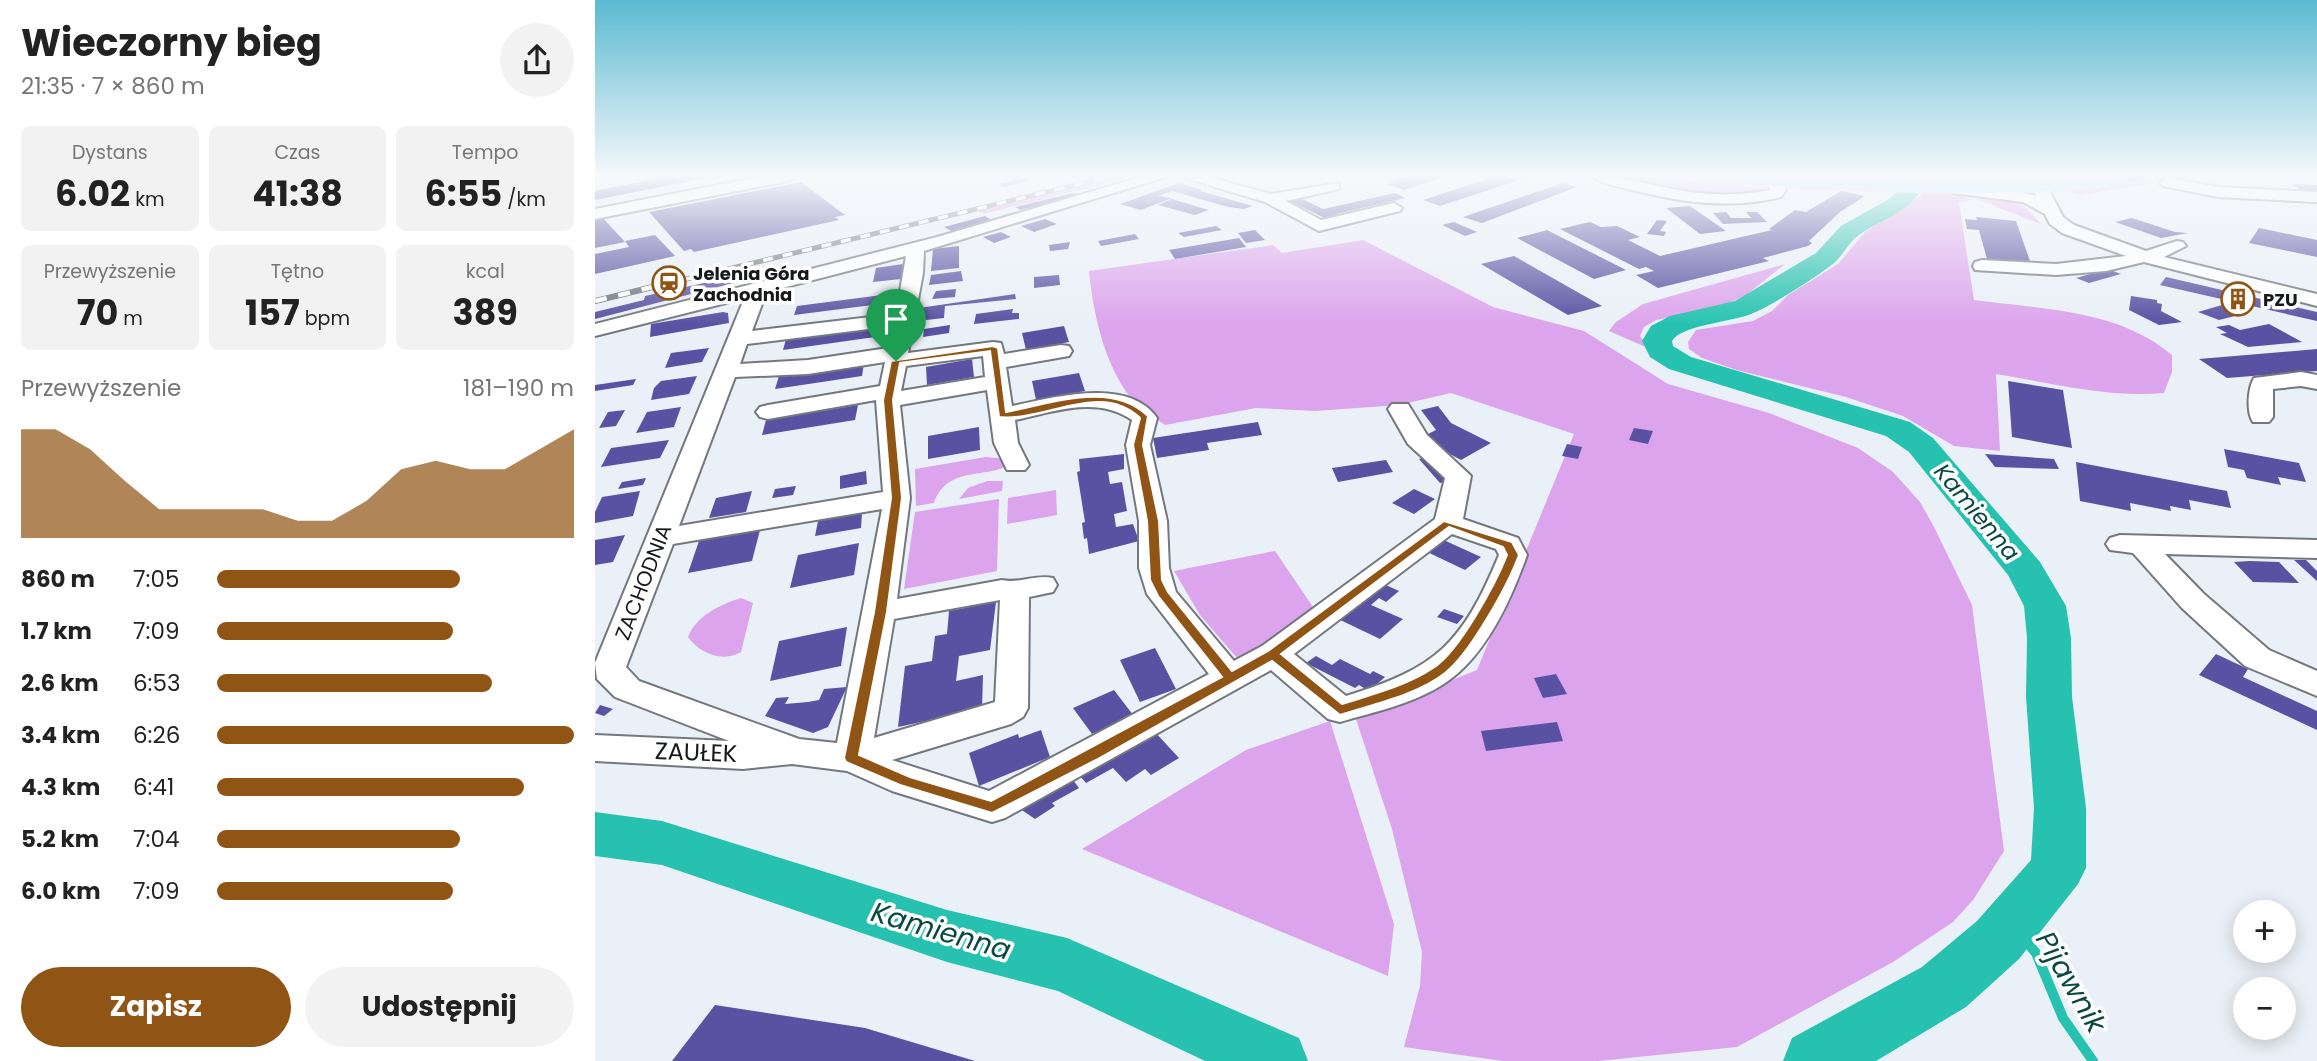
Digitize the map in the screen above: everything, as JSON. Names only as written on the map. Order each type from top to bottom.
[{"type":"street","points":[[595,330],[915,248],[992,226]]},
{"type":"street","points":[[2065,226],[2143,257],[2317,300]]},
{"type":"street","points":[[2084,226],[2094,239]]},
{"type":"street","points":[[1982,266],[2020,270],[2071,269],[2143,257],[2177,246]]},
{"type":"street","points":[[852,758],[880,612],[897,498],[889,395],[914,273],[915,248]]},
{"type":"street","name":"ZACHODNIA","points":[[744,292],[751,296],[752,304],[610,667],[614,679],[627,689],[797,752],[852,758]]},
{"type":"street","points":[[738,340],[895,320]]},
{"type":"street","points":[[726,371],[808,367],[897,357],[995,359],[1061,351]]},
{"type":"street","points":[[768,412],[889,395],[995,359]]},
{"type":"street","points":[[995,359],[1003,423],[1016,465]]},
{"type":"street","points":[[2261,417],[2262,383],[2301,379],[2317,382]]},
{"type":"street","points":[[1003,423],[1115,412],[1118,401],[1133,406],[1145,418],[1138,445],[1153,521],[1156,580],[1162,594],[1230,678]]},
{"type":"street","points":[[852,758],[905,781],[992,807],[1273,654],[1448,523],[1456,498],[1458,476],[1417,439],[1400,410]]},
{"type":"street","points":[[661,537],[897,498]]},
{"type":"street","points":[[1273,654],[1340,710],[1415,685],[1441,670],[1476,626],[1504,578],[1513,555],[1508,544],[1448,523]]},
{"type":"street","points":[[2317,549],[2130,545],[2257,658],[2317,684]]},
{"type":"street","points":[[852,758],[999,716],[1011,708],[1015,600],[1027,589],[1002,590],[880,612]]},
{"type":"street","name":"ZAUŁEK","points":[[595,748],[743,755],[797,752]]},
{"type":"shaded area","points":[[1875,226],[1962,226],[1974,300],[2052,309],[2128,328],[2172,355],[2172,372],[2164,393],[2101,392],[1996,374],[2000,451],[1954,446],[1903,416],[1846,397],[1737,370],[1702,358],[1689,349],[1688,342],[1696,330],[1753,321],[1772,311],[1788,295],[1838,264],[1865,232]]},
{"type":"shaded area","points":[[1363,240],[1493,307],[1584,331],[1668,384],[1769,413],[1858,448],[1893,472],[1920,502],[1972,605],[2004,851],[1973,900],[1953,922],[1893,962],[1737,1047],[1598,1061],[1503,1061],[1404,1047],[1420,986],[1422,952],[1392,829],[1356,719],[1477,670],[1574,434],[1451,393],[1399,405],[1315,411],[1256,408],[1165,425],[1134,402],[1114,370],[1101,337],[1089,271],[1273,245],[1282,253]]},
{"type":"shaded area","points":[[1785,264],[1745,296],[1717,308],[1656,320],[1644,327],[1640,336],[1648,348],[1609,331],[1616,322],[1643,304]]},
{"type":"shaded area","points":[[986,457],[1007,459],[1008,465],[990,472],[958,478],[940,491],[934,503],[916,506],[915,469]]},
{"type":"shaded area","points":[[987,481],[1003,481],[1002,491],[959,499],[968,488]]},
{"type":"shaded area","points":[[1056,490],[1057,515],[1007,524],[1008,498]]},
{"type":"shaded area","points":[[999,499],[997,571],[904,589],[915,512]]},
{"type":"shaded area","points":[[1275,551],[1315,610],[1243,665],[1200,615],[1174,571]]},
{"type":"shaded area","points":[[741,598],[753,603],[741,652],[727,657],[712,655],[698,648],[688,637],[697,623],[718,607]]},
{"type":"shaded area","points":[[1330,721],[1394,924],[1388,976],[1082,849],[1246,750]]},
{"type":"building","points":[[595,226],[610,226],[625,242],[595,248]]},
{"type":"building","points":[[661,226],[814,226],[694,252],[691,249],[684,251]]},
{"type":"building","points":[[950,226],[977,226],[953,232],[944,227]]},
{"type":"building","points":[[1023,226],[1053,226],[1034,232]]},
{"type":"building","points":[[1216,226],[1222,230],[1184,237],[1178,233]]},
{"type":"building","points":[[1443,226],[1462,226],[1477,232],[1465,236]]},
{"type":"building","points":[[1575,226],[1617,226],[1640,237],[1628,240],[1660,256],[1772,230],[1769,229],[1774,226],[1826,226],[1809,241],[1812,243],[1808,246],[1763,258],[1769,261],[1658,288],[1636,275],[1654,271],[1646,267],[1639,269],[1560,229]]},
{"type":"building","points":[[1653,226],[1664,226],[1660,231],[1666,232],[1664,236],[1647,234]]},
{"type":"building","points":[[1689,226],[1718,226],[1726,231],[1700,234]]},
{"type":"building","points":[[1966,226],[2018,226],[2031,264],[1987,259],[1979,230],[1967,229]]},
{"type":"building","points":[[2125,226],[2155,226],[2188,233],[2161,238]]},
{"type":"building","points":[[2259,228],[2317,240],[2317,257],[2249,243]]},
{"type":"building","points":[[1255,230],[1265,240],[1246,243],[1238,233]]},
{"type":"building","points":[[1547,230],[1626,270],[1594,279],[1517,238]]},
{"type":"building","points":[[1001,232],[1011,237],[994,243],[983,237]]},
{"type":"building","points":[[1135,234],[1139,239],[1101,246],[1098,241]]},
{"type":"building","points":[[655,235],[675,256],[595,274],[595,254],[629,247],[625,241]]},
{"type":"building","points":[[1239,238],[1246,247],[1175,259],[1169,250]]},
{"type":"building","points":[[1070,242],[1068,249],[1050,251],[1049,245]]},
{"type":"building","points":[[959,246],[959,268],[931,271],[933,249]]},
{"type":"building","points":[[1514,256],[1602,306],[1568,315],[1481,264]]},
{"type":"building","points":[[903,264],[901,279],[873,282],[876,268]]},
{"type":"building","points":[[2108,269],[2121,274],[2089,283],[2076,278]]},
{"type":"building","points":[[961,271],[963,281],[929,285],[931,275]]},
{"type":"building","points":[[740,275],[745,280],[595,319],[595,312],[644,300],[645,296]]},
{"type":"building","points":[[1059,275],[1060,285],[1034,288],[1034,277]]},
{"type":"building","name":"PZU","points":[[2166,277],[2317,312],[2317,321],[2160,285]]},
{"type":"building","points":[[956,289],[955,297],[932,299],[936,291]]},
{"type":"building","points":[[1015,294],[1016,299],[945,306],[944,318],[917,321],[918,316],[912,316],[919,313],[919,308]]},
{"type":"building","points":[[882,295],[880,304],[794,315],[797,306]]},
{"type":"building","points":[[2131,296],[2157,300],[2157,303],[2162,304],[2161,311],[2182,322],[2159,325],[2129,310]]},
{"type":"building","points":[[2222,305],[2243,314],[2219,320],[2198,312]]},
{"type":"building","points":[[1013,309],[1012,313],[1019,313],[1019,319],[974,324],[976,314]]},
{"type":"building","points":[[728,313],[729,323],[650,337],[651,324]]},
{"type":"building","points":[[2269,324],[2302,342],[2248,347],[2220,334],[2227,333],[2216,327],[2229,325],[2240,330]]},
{"type":"building","points":[[950,325],[949,333],[923,337],[924,329]]},
{"type":"building","points":[[1064,326],[1069,342],[1026,350],[1022,333]]},
{"type":"building","points":[[876,327],[875,337],[783,350],[786,339]]},
{"type":"building","points":[[709,348],[702,362],[665,368],[671,353]]},
{"type":"building","points":[[2317,349],[2317,371],[2227,378],[2199,359]]},
{"type":"building","points":[[972,359],[974,377],[927,385],[926,367]]},
{"type":"building","points":[[864,363],[862,376],[775,389],[779,376]]},
{"type":"building","points":[[1079,373],[1085,391],[1036,400],[1032,381]]},
{"type":"building","points":[[697,376],[689,394],[651,400],[654,388],[661,381]]},
{"type":"building","points":[[636,379],[633,385],[595,391],[595,385]]},
{"type":"building","points":[[2008,381],[2063,390],[2072,448],[2012,437]]},
{"type":"building","points":[[858,405],[855,420],[762,435],[766,420]]},
{"type":"building","points":[[1438,406],[1451,423],[1491,443],[1461,460],[1420,438],[1436,430],[1421,410]]},
{"type":"building","points":[[681,407],[674,427],[636,433],[647,412]]},
{"type":"building","points":[[625,410],[616,426],[599,428],[608,412]]},
{"type":"building","points":[[1258,422],[1262,435],[1207,443],[1209,450],[1157,458],[1153,438]]},
{"type":"building","points":[[979,427],[980,450],[928,459],[928,436]]},
{"type":"building","points":[[1634,428],[1653,431],[1648,444],[1629,440]]},
{"type":"building","points":[[669,440],[660,458],[601,467],[611,448]]},
{"type":"building","points":[[1567,444],[1582,447],[1578,459],[1562,456]]},
{"type":"building","points":[[2224,449],[2299,463],[2306,482],[2278,477],[2281,485],[2247,478],[2244,470],[2228,467]]},
{"type":"building","points":[[1124,454],[1124,469],[1108,472],[1110,484],[1122,482],[1127,511],[1114,514],[1116,527],[1133,524],[1139,541],[1089,554],[1082,523],[1085,522],[1077,472],[1080,471],[1079,459]]},
{"type":"building","points":[[1985,454],[2054,459],[2059,469],[1995,467]]},
{"type":"building","points":[[1431,456],[1452,480],[1440,483],[1419,459]]},
{"type":"building","points":[[1386,460],[1393,472],[1338,482],[1332,468]]},
{"type":"building","points":[[2076,462],[2227,491],[2231,508],[2189,500],[2191,510],[2170,506],[2171,511],[2130,503],[2131,511],[2080,501]]},
{"type":"building","points":[[866,471],[867,484],[840,489],[840,476]]},
{"type":"building","points":[[646,478],[643,485],[618,489],[622,482]]},
{"type":"building","points":[[796,486],[793,495],[772,498],[775,489]]},
{"type":"building","points":[[1414,489],[1435,499],[1414,514],[1392,503]]},
{"type":"building","points":[[640,491],[633,516],[595,523],[595,512],[602,497]]},
{"type":"building","points":[[752,491],[746,512],[709,518],[716,498]]},
{"type":"building","points":[[862,513],[861,528],[815,536],[818,521]]},
{"type":"building","points":[[760,530],[752,561],[688,573],[699,541]]},
{"type":"building","points":[[625,535],[613,562],[595,565],[595,540]]},
{"type":"building","points":[[1437,537],[1481,557],[1465,570],[1421,549]]},
{"type":"building","points":[[859,543],[854,575],[790,588],[798,555]]},
{"type":"building","points":[[2294,560],[2306,560],[2317,571],[2317,581]]},
{"type":"building","points":[[2234,562],[2279,562],[2299,583],[2253,582]]},
{"type":"building","points":[[1379,582],[1399,591],[1386,602],[1379,598],[1371,605],[1403,619],[1380,639],[1334,617]]},
{"type":"building","points":[[996,602],[990,650],[959,656],[956,681],[983,675],[982,709],[898,727],[905,666],[932,661],[935,636],[947,634],[949,611]]},
{"type":"building","points":[[1444,609],[1464,616],[1457,624],[1437,617]]},
{"type":"building","points":[[847,627],[841,666],[770,681],[779,641]]},
{"type":"building","points":[[1155,648],[1176,689],[1140,702],[1120,660]]},
{"type":"building","points":[[2216,654],[2248,669],[2243,677],[2317,711],[2317,730],[2199,675]]},
{"type":"building","points":[[1316,656],[1332,665],[1340,659],[1370,674],[1373,671],[1385,677],[1369,691],[1359,685],[1355,688],[1306,663]]},
{"type":"building","points":[[1556,674],[1567,694],[1543,698],[1534,678]]},
{"type":"building","points":[[847,687],[828,727],[813,733],[765,716],[776,698],[789,697],[785,704],[808,702],[819,700],[824,689]]},
{"type":"building","points":[[1114,690],[1133,715],[1092,734],[1073,708]]},
{"type":"building","points":[[600,705],[613,709],[604,716],[595,713]]},
{"type":"building","points":[[1557,722],[1563,741],[1486,751],[1481,731]]},
{"type":"building","points":[[1041,730],[1050,757],[979,786],[969,753],[1018,734],[1019,738]]},
{"type":"building","points":[[1154,731],[1179,758],[1151,775],[1145,769],[1126,782],[1113,768],[1086,783],[1080,776],[1073,780],[1079,788],[1052,803],[1055,806],[1035,819],[1016,806]]},
{"type":"building","points":[[715,1005],[865,1028],[975,1061],[672,1061]]},
{"type":"waterway","name":"Kamienna","points":[[1815,1061],[1944,987],[1998,940],[2058,868],[2060,808],[2049,697],[2049,638],[2045,606],[2026,571],[1921,445],[1898,429],[1680,363],[1660,351],[1657,341],[1661,332],[1680,322],[1723,315],[1745,307],[1825,258],[1849,231],[1859,226]]},
{"type":"waterway","name":"Kamienna","points":[[595,834],[662,843],[947,936],[1067,966],[1276,1061]]},
{"type":"waterway","name":"Pijawnik","points":[[2012,924],[2036,953],[2063,1018],[2093,1061]]},
{"type":"railway","points":[[666,284],[908,226]]},
{"type":"railway","points":[[595,301],[673,282]]},
{"type":"place","name":"Jelenia Góra Zachodnia","points":[[669,283]]},
{"type":"place","name":"PZU","points":[[2238,299]]},
{"type":"route","points":[[896,361],[888,400],[897,498],[880,612],[852,758],[905,781],[962,800],[992,807],[1091,756],[1273,654],[1448,523],[1508,544],[1513,555],[1504,578],[1476,626],[1455,655],[1441,670],[1415,685],[1340,710],[1273,654],[1230,678],[1162,594],[1156,580],[1153,568],[1153,521],[1138,445],[1145,418],[1133,406],[1111,399],[1097,399],[1002,415],[993,348],[896,361]]}]
